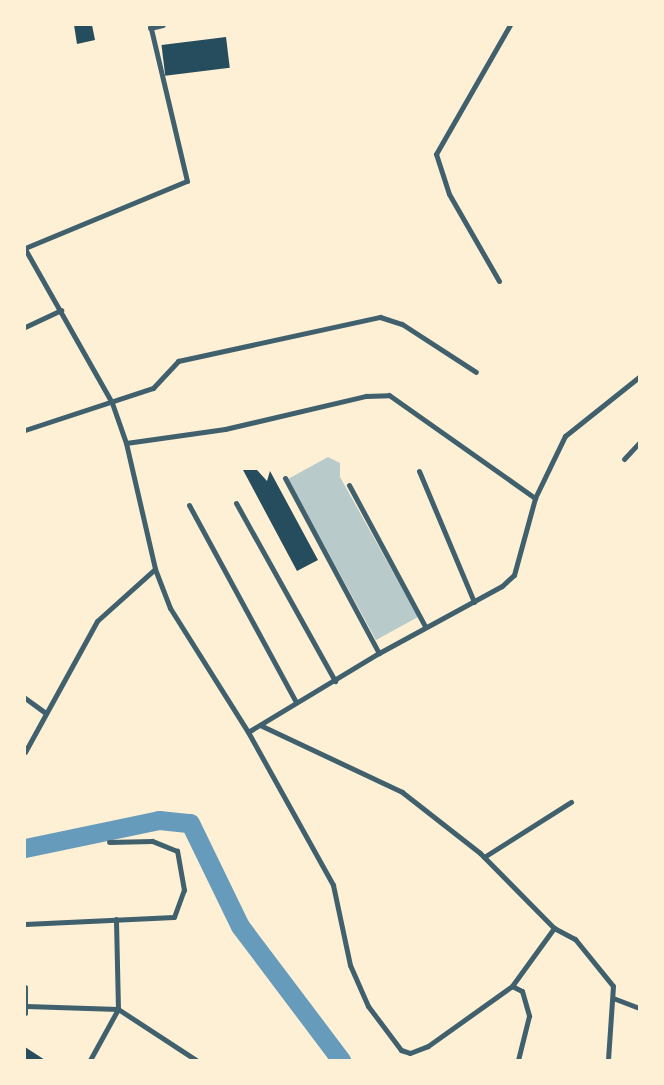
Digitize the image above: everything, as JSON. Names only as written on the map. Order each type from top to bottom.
[{"type":"street","points":[[163,25],[150,27],[187,181],[25,248],[112,403],[126,443],[155,569],[170,608],[248,732],[333,885],[350,965],[368,1006],[401,1050],[420,1051],[512,986],[554,928]]},
{"type":"street","points":[[499,281],[449,194],[436,154],[508,27]]},
{"type":"street","points":[[25,327],[61,310]]},
{"type":"street","points":[[25,430],[153,388],[178,361],[380,317],[402,324],[476,372]]},
{"type":"street","points":[[248,732],[262,726],[296,702],[335,681],[378,652],[474,602],[514,575],[535,498],[565,436],[639,377]]},
{"type":"street","points":[[126,443],[225,429],[366,396],[389,395],[535,498]]},
{"type":"street","points":[[624,459],[639,443]]},
{"type":"street","points":[[419,471],[474,602]]},
{"type":"street","points":[[285,478],[378,652]]},
{"type":"street","points":[[349,485],[425,626]]},
{"type":"street","points":[[236,502],[335,681]]},
{"type":"street","points":[[189,505],[296,702]]},
{"type":"street","points":[[25,752],[44,712],[97,621],[155,569]]},
{"type":"street","points":[[25,698],[44,712]]},
{"type":"street","points":[[262,726],[402,792],[484,857],[554,928],[575,939],[599,964],[613,986],[608,1060]]},
{"type":"street","points":[[484,857],[571,802]]},
{"type":"street","points":[[25,924],[116,918],[174,917],[184,890],[177,851],[152,842],[109,842]]},
{"type":"street","points":[[90,1060],[118,1009],[116,918]]},
{"type":"street","points":[[512,986],[522,991],[529,1016],[518,1060]]},
{"type":"street","points":[[25,987],[25,1013]]},
{"type":"street","points":[[613,998],[639,1008]]},
{"type":"street","points":[[26,1006],[118,1009],[188,1058],[196,1060]]},
{"type":"shaded area","points":[[328,457],[340,463],[340,477],[418,617],[376,640],[288,479]]},
{"type":"building","points":[[74,25],[92,25],[95,40],[77,44]]},
{"type":"building","points":[[226,37],[230,68],[165,76],[161,45]]},
{"type":"building","points":[[243,470],[257,470],[267,481],[270,471],[318,560],[297,571]]},
{"type":"building","points":[[25,1047],[45,1060],[25,1060]]},
{"type":"waterway","points":[[25,848],[159,820],[190,823],[240,926],[341,1060]]}]
